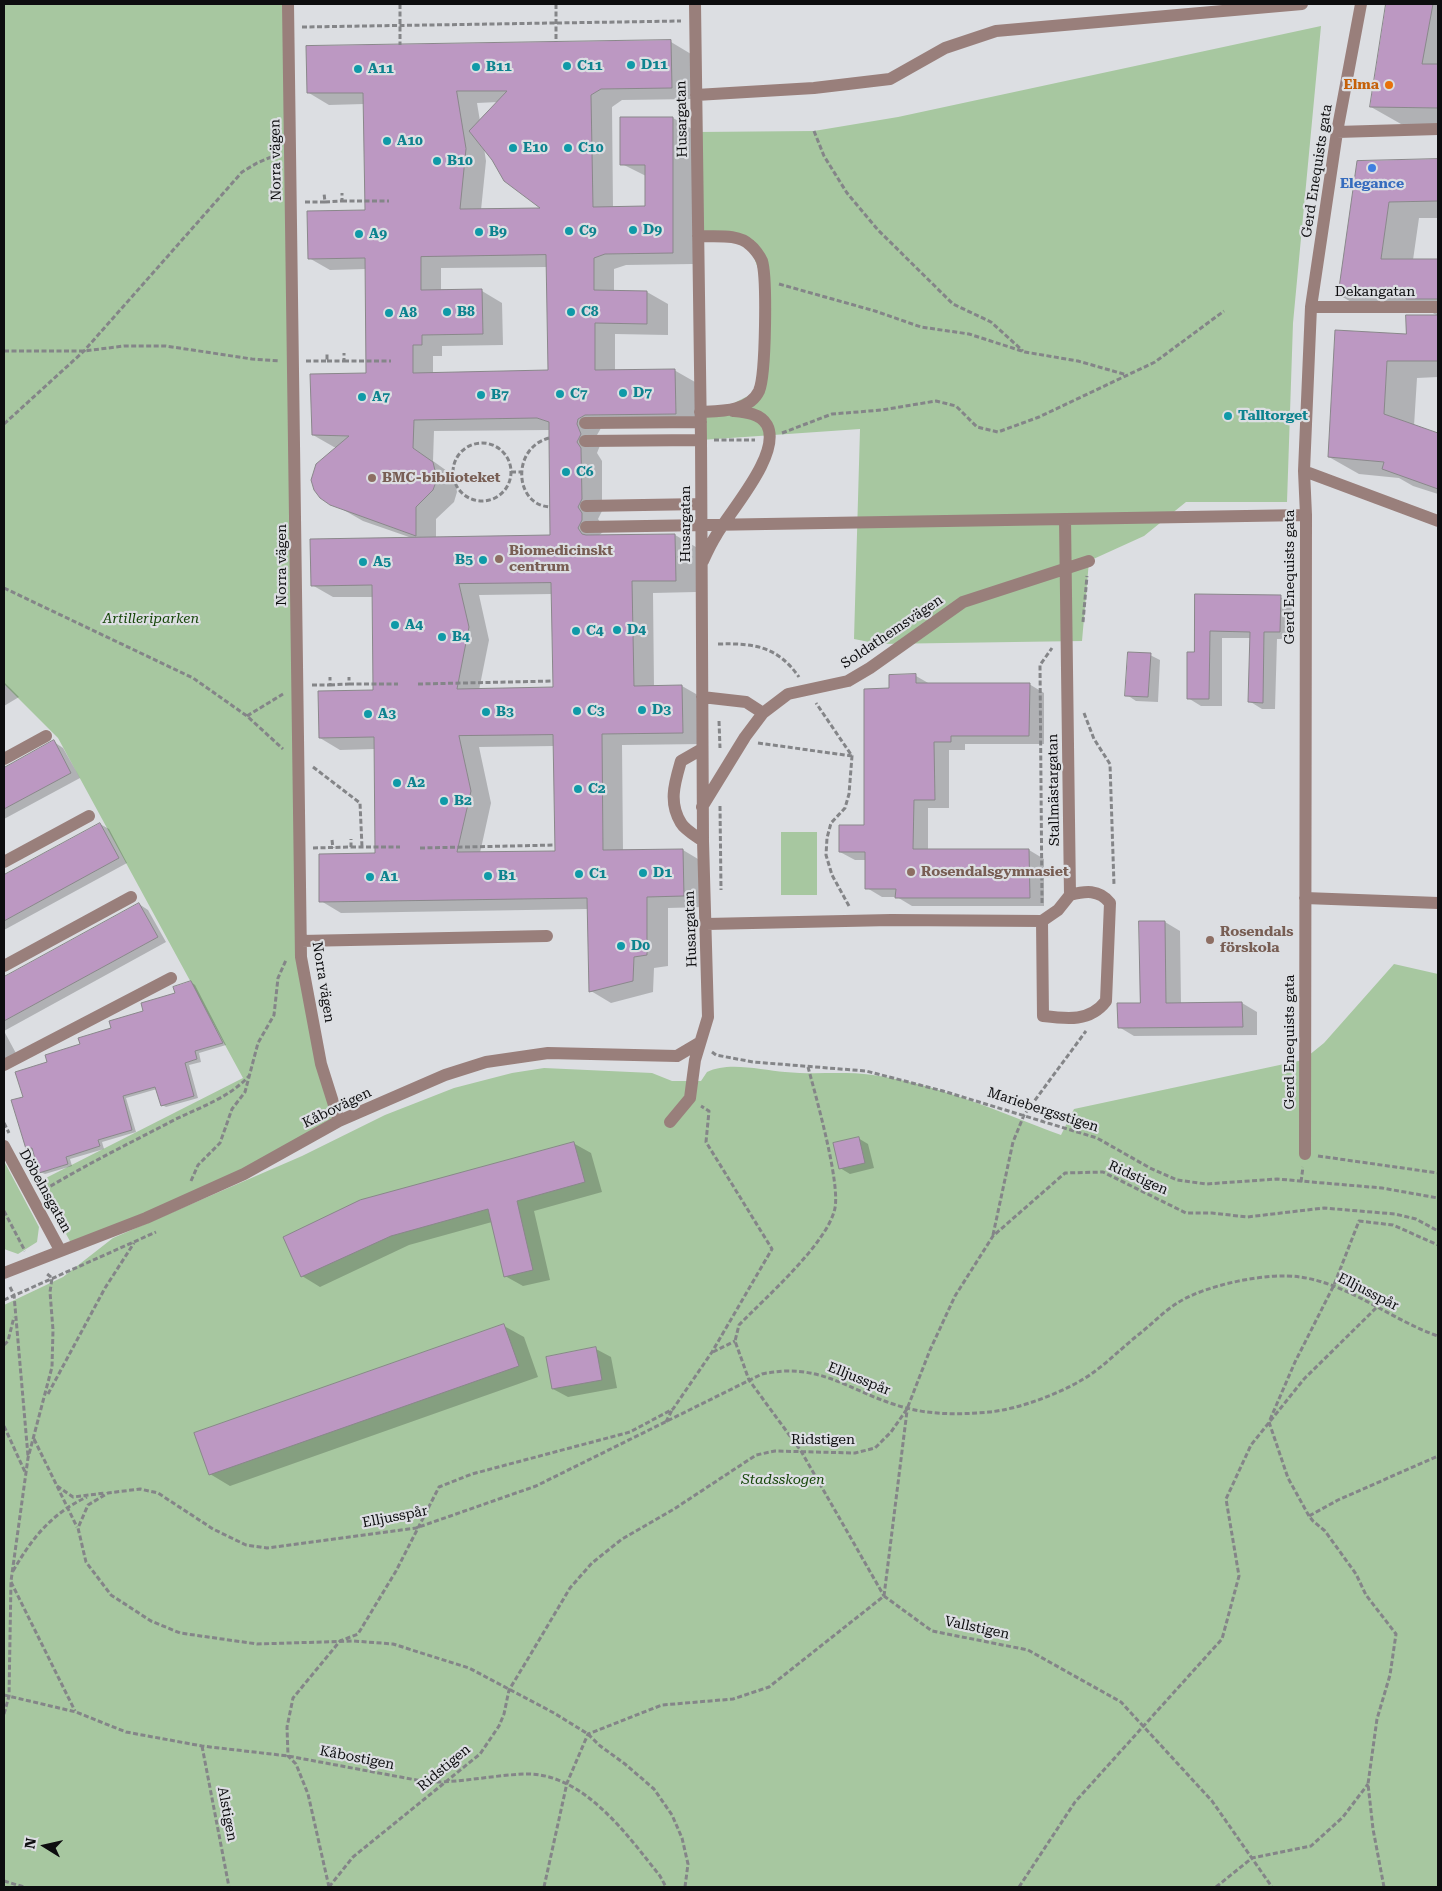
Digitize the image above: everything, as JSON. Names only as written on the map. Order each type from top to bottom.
[{"type":"street","name":"Norra vägen","points":[[288,4],[301,957],[321,1064],[339,1121]]},
{"type":"street","name":"Husargatan","points":[[690,1098],[699,1043],[705,1032],[708,1017],[702,807],[701,440],[695,4]]},
{"type":"street","points":[[696,95],[814,88],[890,79],[945,48],[996,30],[1302,4]]},
{"type":"street","name":"Gerd Enequists gata","points":[[1305,1154],[1306,515],[1304,471],[1312,307],[1337,132],[1361,4]]},
{"type":"street","points":[[1337,132],[1438,129]]},
{"type":"street","points":[[585,423],[700,417],[747,404],[758,392],[764,348],[762,260],[749,244],[734,237],[698,236]]},
{"type":"street","name":"Dekangatan","points":[[1312,307],[1438,307]]},
{"type":"street","points":[[702,563],[722,525],[760,470],[769,440],[767,425],[757,416],[730,410]]},
{"type":"street","points":[[585,441],[701,440]]},
{"type":"street","points":[[1304,471],[1438,521]]},
{"type":"street","points":[[586,506],[701,504]]},
{"type":"street","points":[[586,527],[1306,515]]},
{"type":"street","name":"Stallmästargatan","points":[[1066,519],[1070,895]]},
{"type":"street","name":"Soldathemsvägen","points":[[702,807],[745,737],[763,713],[788,694],[848,681],[870,668],[964,602],[1089,561]]},
{"type":"street","points":[[702,697],[746,702],[763,713]]},
{"type":"street","points":[[4,758],[46,736]]},
{"type":"street","points":[[702,748],[681,761],[673,789],[673,800],[681,824],[703,841]]},
{"type":"street","points":[[4,862],[89,816]]},
{"type":"street","points":[[706,924],[854,920],[1042,921],[1058,910],[1070,895],[1094,892],[1106,898],[1110,903],[1106,1001],[1099,1010],[1090,1015],[1066,1019],[1043,1016],[1042,921]]},
{"type":"street","points":[[4,966],[131,897]]},
{"type":"street","points":[[1305,898],[1438,903]]},
{"type":"street","points":[[301,941],[547,936]]},
{"type":"street","points":[[4,1065],[171,978]]},
{"type":"street","name":"Kåbovägen","points":[[5,1277],[31,1261],[146,1218],[244,1174],[339,1121],[445,1075],[486,1062],[548,1053],[677,1056],[699,1043]]},
{"type":"street","points":[[670,1122],[690,1098]]},
{"type":"street","name":"Döbelnsgatan","points":[[4,1146],[60,1250]]},
{"type":"path","points":[[400,4],[400,44]]},
{"type":"path","points":[[556,4],[556,42]]},
{"type":"path","points":[[289,27],[695,21]]},
{"type":"path","points":[[814,131],[824,156],[847,193],[878,230],[953,304],[991,322],[1025,352]]},
{"type":"path","points":[[4,424],[84,351],[242,172],[257,163],[291,150]]},
{"type":"path","points":[[342,193],[342,201]]},
{"type":"path","points":[[324,194],[324,202]]},
{"type":"path","points":[[292,202],[389,201]]},
{"type":"path","points":[[763,282],[782,285],[875,311],[921,327],[969,334],[1025,352],[1078,361],[1128,375]]},
{"type":"path","points":[[701,440],[769,440],[791,428],[832,414],[882,410],[936,401],[956,406],[977,427],[998,432],[1038,417],[1155,362],[1224,312]]},
{"type":"path","points":[[4,351],[84,351],[124,346],[166,346],[252,359],[294,362],[390,361]]},
{"type":"path","points":[[327,353],[327,361]]},
{"type":"path","points":[[344,353],[344,361]]},
{"type":"path","points":[[549,438],[528,452],[522,463],[521,472],[526,492],[537,502],[550,507]]},
{"type":"path","points":[[480,443],[497,447],[505,454],[511,472],[506,489],[490,501],[476,501],[465,496],[458,489],[453,475],[454,463],[461,452],[473,444],[480,443]]},
{"type":"path","points":[[511,472],[521,472]]},
{"type":"path","points":[[1083,623],[1089,561]]},
{"type":"path","points":[[4,588],[193,678],[247,716],[298,760],[360,802],[362,847]]},
{"type":"path","points":[[1067,623],[1073,617],[1084,614]]},
{"type":"path","points":[[1042,921],[1040,665],[1055,645]]},
{"type":"path","points":[[349,677],[349,684]]},
{"type":"path","points":[[330,678],[330,685]]},
{"type":"path","points":[[418,684],[552,681]]},
{"type":"path","points":[[247,716],[298,686],[398,684]]},
{"type":"path","points":[[1083,712],[1094,739],[1110,764],[1114,892]]},
{"type":"path","points":[[852,756],[849,794],[845,808],[831,823],[827,838],[826,855],[832,875],[844,894],[854,920]]},
{"type":"path","points":[[351,839],[351,847]]},
{"type":"path","points":[[332,840],[332,848]]},
{"type":"path","points":[[420,848],[555,844]]},
{"type":"path","points":[[300,849],[400,847]]},
{"type":"path","points":[[182,1202],[198,1165],[220,1143],[232,1109],[245,1092],[258,1043],[274,1015],[278,978],[289,954]]},
{"type":"path","points":[[993,1236],[1013,1142],[1024,1115],[1088,1029]]},
{"type":"path","name":"Mariebergsstigen","points":[[699,1043],[716,1055],[753,1062],[866,1071],[1024,1115],[1097,1138],[1150,1168],[1177,1180],[1206,1184],[1277,1179],[1382,1188],[1438,1198]]},
{"type":"path","points":[[808,1067],[830,1164],[836,1207],[827,1228],[816,1244],[739,1325],[735,1341],[749,1380],[801,1451],[884,1596]]},
{"type":"path","points":[[41,1192],[72,1172],[206,1105],[241,1085],[250,1075]]},
{"type":"path","points":[[666,1422],[712,1352],[772,1249],[706,1142],[708,1111],[690,1098]]},
{"type":"path","points":[[1305,1154],[1438,1173]]},
{"type":"path","name":"Ridstigen","points":[[329,1887],[353,1858],[480,1754],[499,1726],[504,1714],[509,1690],[570,1588],[592,1563],[622,1539],[674,1509],[756,1455],[775,1451],[855,1453],[876,1448],[891,1432],[907,1409],[930,1350],[955,1296],[993,1236],[1065,1173],[1103,1172],[1186,1213],[1212,1213],[1247,1217],[1324,1208],[1395,1214],[1416,1219],[1438,1231]]},
{"type":"path","points":[[4,1210],[31,1261]]},
{"type":"path","points":[[46,1397],[105,1288],[135,1242],[146,1218]]},
{"type":"path","points":[[1384,1887],[1373,1829],[1368,1784],[1376,1719],[1390,1675],[1396,1634],[1366,1595],[1356,1574],[1325,1531],[1310,1516],[1288,1478],[1269,1422],[1295,1362],[1334,1285],[1359,1221],[1393,1225],[1438,1245]]},
{"type":"path","points":[[4,1300],[158,1230]]},
{"type":"path","name":"Elljusspår","points":[[78,1528],[88,1505],[108,1493],[140,1488],[158,1493],[213,1530],[246,1545],[267,1548],[416,1528],[536,1486],[749,1380],[762,1374],[776,1371],[816,1374],[841,1381],[907,1409],[950,1416],[1010,1410],[1069,1386],[1093,1372],[1178,1302],[1196,1294],[1258,1277],[1299,1276],[1334,1285],[1412,1327],[1438,1336]]},
{"type":"path","points":[[5,1277],[14,1295],[28,1458]]},
{"type":"path","points":[[4,1714],[9,1696],[11,1581],[26,1472],[52,1367],[53,1330],[50,1292],[52,1278]]},
{"type":"path","points":[[1019,1887],[1075,1802],[1222,1639],[1239,1576],[1226,1499],[1251,1445],[1304,1378],[1376,1308]]},
{"type":"path","points":[[4,1346],[8,1341],[15,1314]]},
{"type":"path","points":[[712,1352],[735,1341]]},
{"type":"path","points":[[329,1887],[308,1794],[296,1764],[288,1756],[286,1727],[293,1698],[340,1641],[358,1634],[396,1571],[416,1528],[439,1487],[444,1483],[630,1432],[673,1409]]},
{"type":"path","points":[[544,1887],[567,1783],[588,1734],[662,1705],[704,1703],[733,1699],[769,1687],[884,1596],[907,1409]]},
{"type":"path","points":[[4,1426],[26,1472]]},
{"type":"path","points":[[34,1438],[78,1528],[86,1562],[111,1595],[151,1621],[180,1633],[257,1644],[340,1641],[393,1644],[469,1668],[554,1713],[588,1734],[598,1745],[625,1764],[654,1789],[672,1815],[682,1838],[688,1864],[685,1887]]},
{"type":"path","points":[[1310,1516],[1338,1500],[1438,1456]]},
{"type":"path","points":[[57,1486],[73,1497],[87,1497],[108,1493]]},
{"type":"path","points":[[12,1574],[29,1543],[68,1508],[87,1497]]},
{"type":"path","points":[[11,1581],[76,1712]]},
{"type":"path","name":"Vallstigen","points":[[884,1596],[932,1630],[1028,1650],[1121,1702],[1212,1801],[1272,1887]]},
{"type":"path","name":"Kåbostigen","points":[[4,1695],[76,1712],[126,1732],[202,1746],[288,1756],[405,1779],[447,1782],[478,1777],[528,1774],[567,1783],[611,1815],[660,1876],[666,1887]]},
{"type":"path","name":"Alstigen","points":[[202,1746],[229,1887]]},
{"type":"path","points":[[1216,1887],[1252,1858],[1311,1846],[1344,1817],[1368,1784]]},
{"type":"path","points":[[4,1881],[24,1887]]},
{"type":"green space","name":"Artilleriparken","points":[[4,4],[288,4],[301,957],[339,1121],[244,1174],[72,1245],[38,1182],[243,1078],[58,738],[4,684]]},
{"type":"green space","points":[[1321,26],[1293,323],[1287,502],[1186,502],[1144,536],[1089,561],[1082,641],[879,644],[854,639],[860,429],[701,440],[700,412],[716,412],[758,391],[763,282],[749,244],[698,236],[697,132],[814,131],[898,117]]},
{"type":"green space","points":[[781,832],[817,832],[817,895],[781,895]]},
{"type":"green space","name":"Stadsskogen","points":[[1394,964],[1438,974],[1438,1887],[4,1887],[4,1305],[63,1277],[113,1238],[302,1156],[385,1115],[454,1088],[512,1073],[544,1068],[652,1073],[672,1081],[701,1081],[707,1072],[715,1069],[745,1067],[796,1073],[873,1075],[897,1079],[945,1092],[1061,1135],[1074,1109],[1303,1060],[1324,1043]]},
{"type":"green space","points":[[4,1161],[39,1227],[37,1242],[18,1254],[4,1249]]},
{"type":"building","points":[[1386,4],[1433,4],[1422,64],[1438,64],[1438,108],[1370,107]]},
{"type":"building","points":[[671,40],[672,88],[601,89],[591,95],[593,207],[645,206],[645,165],[620,165],[620,117],[673,117],[673,253],[605,254],[594,258],[594,290],[647,291],[647,324],[595,323],[595,370],[675,369],[676,414],[585,415],[578,419],[577,424],[581,434],[577,442],[581,448],[582,499],[578,507],[582,513],[582,520],[578,528],[582,534],[675,534],[676,581],[632,581],[634,686],[682,685],[683,733],[602,734],[603,850],[683,849],[684,896],[647,897],[647,955],[634,957],[633,981],[589,992],[587,898],[319,902],[319,854],[375,853],[374,737],[319,738],[318,691],[373,690],[372,585],[311,586],[310,539],[550,535],[549,422],[537,418],[414,420],[413,448],[433,462],[437,479],[433,490],[416,507],[416,536],[330,505],[320,498],[314,490],[311,480],[316,464],[349,436],[312,435],[310,374],[366,373],[365,258],[308,259],[307,211],[365,210],[363,93],[307,93],[306,46]],"holes":[[[457,91],[507,91],[469,131],[492,160],[504,181],[540,208],[460,209],[466,149]],[[546,255],[548,370],[413,373],[413,345],[422,345],[422,335],[483,334],[482,289],[421,290],[421,257]],[[551,583],[553,687],[457,689],[469,627],[459,584]],[[553,735],[555,851],[457,852],[471,791],[459,736]]]},
{"type":"building","points":[[1438,159],[1438,201],[1389,202],[1381,259],[1438,259],[1438,299],[1406,299],[1406,295],[1338,295],[1357,161]]},
{"type":"building","points":[[1406,315],[1438,315],[1438,361],[1387,361],[1384,414],[1438,433],[1438,489],[1382,469],[1384,462],[1328,457],[1335,330],[1406,334]]},
{"type":"building","points":[[1195,594],[1281,595],[1280,632],[1264,632],[1263,703],[1248,702],[1250,632],[1210,631],[1209,699],[1187,699],[1187,652],[1194,652]]},
{"type":"building","points":[[1128,652],[1151,653],[1148,697],[1125,696]]},
{"type":"building","name":"Rosendalsgymnasiet","points":[[916,674],[916,683],[1030,683],[1029,736],[951,736],[951,742],[934,742],[935,800],[914,800],[913,849],[1029,849],[1030,898],[895,898],[896,889],[865,889],[865,852],[839,852],[839,825],[864,825],[864,689],[889,688],[889,675]]},
{"type":"building","points":[[54,740],[71,773],[4,809],[4,768]]},
{"type":"building","points":[[100,823],[119,858],[4,921],[4,875]]},
{"type":"building","points":[[139,903],[158,937],[4,1021],[4,977]]},
{"type":"building","points":[[1139,921],[1165,921],[1166,1003],[1242,1002],[1243,1027],[1118,1028],[1117,1003],[1140,1003]]},
{"type":"building","points":[[191,981],[223,1043],[195,1051],[197,1059],[185,1063],[194,1096],[161,1106],[155,1087],[123,1096],[132,1130],[98,1140],[100,1146],[66,1157],[68,1164],[39,1173],[32,1148],[26,1149],[11,1100],[23,1097],[15,1072],[47,1062],[45,1055],[80,1044],[78,1038],[111,1028],[109,1021],[143,1011],[141,1003],[175,993],[173,987]]},
{"type":"building","points":[[859,1137],[865,1163],[839,1169],[833,1143]]},
{"type":"building","points":[[574,1142],[585,1182],[517,1201],[533,1270],[504,1277],[488,1209],[391,1236],[301,1277],[283,1237],[360,1200]]},
{"type":"building","points":[[504,1324],[519,1366],[209,1475],[194,1433]]},
{"type":"building","points":[[596,1347],[602,1380],[552,1389],[546,1357]]},
{"type":"place","name":"D11","points":[[631,65]]},
{"type":"place","name":"C11","points":[[567,66]]},
{"type":"place","name":"B11","points":[[476,67]]},
{"type":"place","name":"A11","points":[[358,69]]},
{"type":"place","name":"Elma","points":[[1389,85]]},
{"type":"place","name":"A10","points":[[387,141]]},
{"type":"place","name":"E10","points":[[513,148]]},
{"type":"place","name":"C10","points":[[568,148]]},
{"type":"place","name":"B10","points":[[437,161]]},
{"type":"place","name":"Elegance","points":[[1372,168]]},
{"type":"place","name":"D9","points":[[633,230]]},
{"type":"place","name":"C9","points":[[569,231]]},
{"type":"place","name":"B9","points":[[479,232]]},
{"type":"place","name":"A9","points":[[359,234]]},
{"type":"place","name":"B8","points":[[447,312]]},
{"type":"place","name":"C8","points":[[571,312]]},
{"type":"place","name":"A8","points":[[389,313]]},
{"type":"place","name":"D7","points":[[623,393]]},
{"type":"place","name":"C7","points":[[560,394]]},
{"type":"place","name":"B7","points":[[481,395]]},
{"type":"place","name":"A7","points":[[362,397]]},
{"type":"place","name":"Talltorget","points":[[1228,416]]},
{"type":"place","name":"C6","points":[[566,472]]},
{"type":"place","name":"BMC-biblioteket","points":[[372,478]]},
{"type":"place","name":"Biomedicinskt centrum","points":[[499,559]]},
{"type":"place","name":"B5","points":[[483,560]]},
{"type":"place","name":"A5","points":[[363,562]]},
{"type":"place","name":"A4","points":[[395,625]]},
{"type":"place","name":"D4","points":[[617,630]]},
{"type":"place","name":"C4","points":[[576,631]]},
{"type":"place","name":"B4","points":[[442,637]]},
{"type":"place","name":"D3","points":[[642,710]]},
{"type":"place","name":"C3","points":[[577,711]]},
{"type":"place","name":"B3","points":[[486,712]]},
{"type":"place","name":"A3","points":[[368,714]]},
{"type":"place","name":"A2","points":[[397,783]]},
{"type":"place","name":"C2","points":[[578,789]]},
{"type":"place","name":"B2","points":[[444,801]]},
{"type":"place","name":"Rosendalsgymnasiet","points":[[911,872]]},
{"type":"place","name":"D1","points":[[643,873]]},
{"type":"place","name":"C1","points":[[579,874]]},
{"type":"place","name":"B1","points":[[488,876]]},
{"type":"place","name":"A1","points":[[370,877]]},
{"type":"place","name":"Rosendals förskola","points":[[1210,940]]},
{"type":"place","name":"D0","points":[[621,946]]}]
